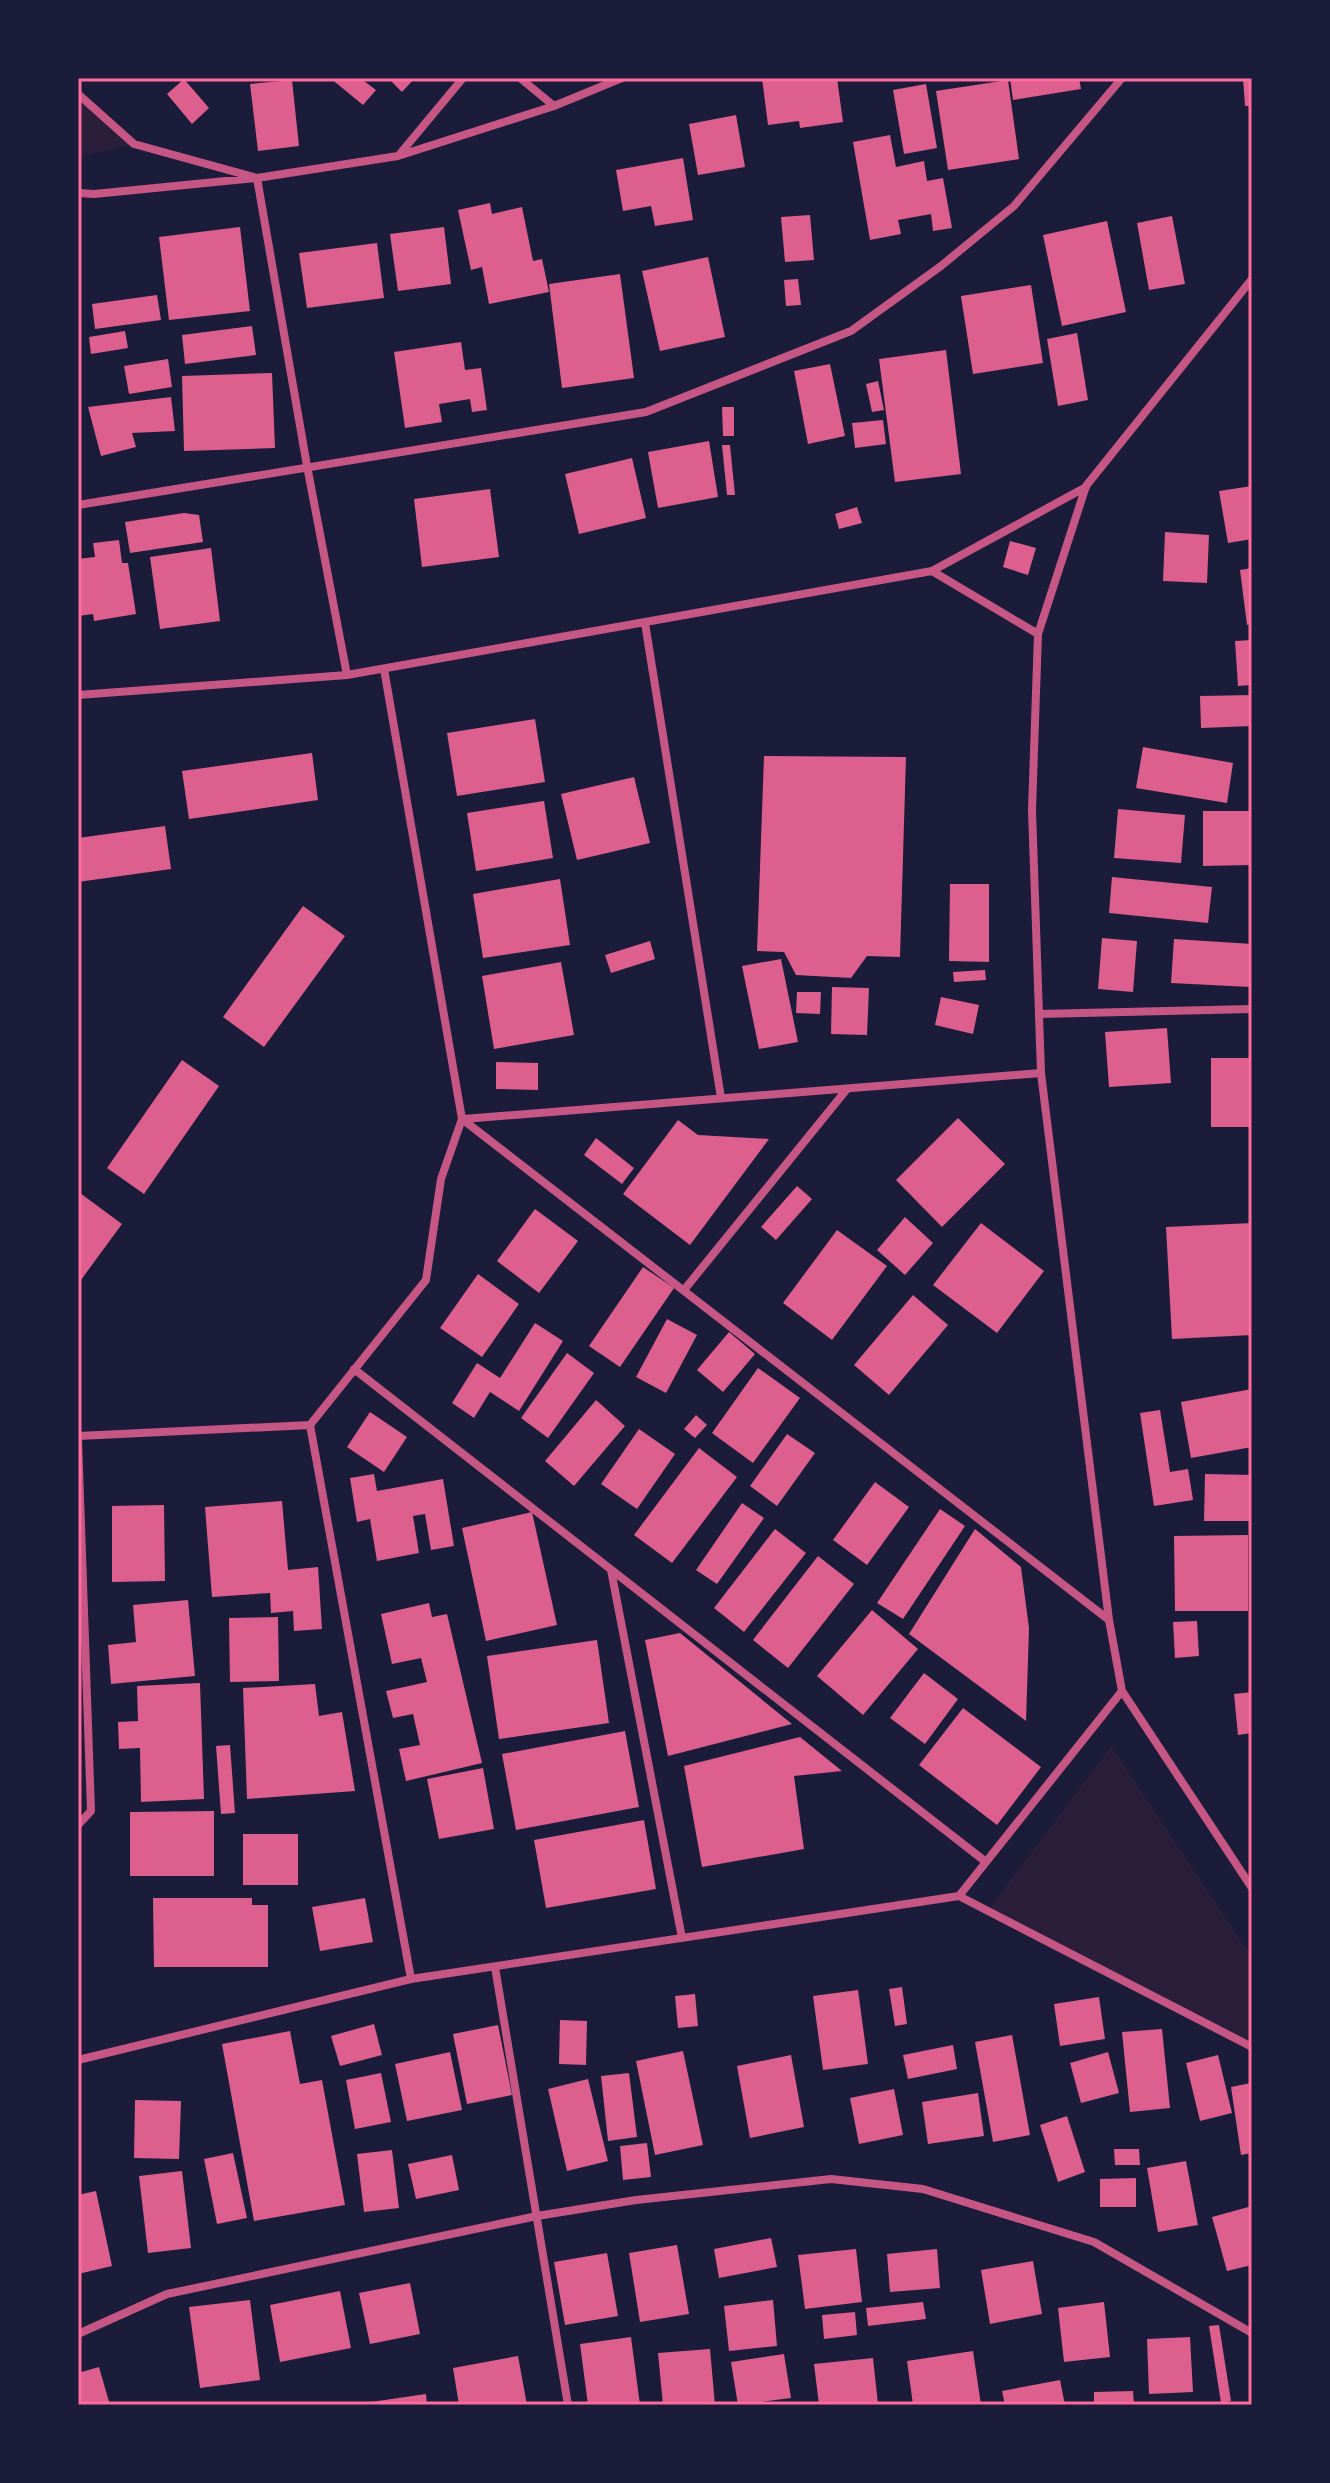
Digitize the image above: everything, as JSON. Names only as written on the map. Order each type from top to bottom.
[{"type":"street","points":[[398,156],[463,78]]},
{"type":"street","points":[[520,78],[554,106]]},
{"type":"street","points":[[78,193],[257,178],[398,156],[554,106],[622,78]]},
{"type":"street","points":[[78,505],[646,412],[851,331],[941,266],[1014,206],[1122,78]]},
{"type":"street","points":[[78,94],[134,144],[257,178]]},
{"type":"street","points":[[257,178],[347,675]]},
{"type":"street","points":[[1252,279],[1086,486],[1038,634],[1032,810],[1041,1073],[1109,1620],[1122,1691],[1252,1888]]},
{"type":"street","points":[[78,695],[347,675],[932,571],[1086,486]]},
{"type":"street","points":[[932,571],[1038,634]]},
{"type":"street","points":[[645,623],[721,1098]]},
{"type":"street","points":[[384,669],[462,1119],[441,1179],[426,1280],[310,1425],[411,1979]]},
{"type":"street","points":[[1039,1014],[1252,1009]]},
{"type":"street","points":[[462,1119],[1041,1073]]},
{"type":"street","points":[[684,1290],[847,1089]]},
{"type":"street","points":[[462,1119],[1109,1620]]},
{"type":"street","points":[[354,1369],[986,1862]]},
{"type":"street","points":[[78,1825],[91,1811],[78,1438],[310,1425]]},
{"type":"street","points":[[611,1569],[682,1938]]},
{"type":"street","points":[[959,1896],[1122,1691]]},
{"type":"street","points":[[78,2060],[411,1979],[959,1896],[1252,2047]]},
{"type":"street","points":[[495,1967],[568,2405]]},
{"type":"street","points":[[78,2334],[167,2294],[537,2216],[636,2200],[831,2179],[923,2189],[1094,2242],[1252,2333]]},
{"type":"shaded area","points":[[78,94],[136,144],[78,157]]},
{"type":"shaded area","points":[[1111,1746],[1252,1958],[1252,2047],[987,1911]]},
{"type":"building","points":[[330,78],[360,78],[376,90],[363,105]]},
{"type":"building","points":[[388,78],[415,78],[402,92]]},
{"type":"building","points":[[762,78],[837,78],[843,122],[800,128],[799,121],[768,125]]},
{"type":"building","points":[[1010,78],[1079,78],[1081,89],[1013,100]]},
{"type":"building","points":[[1243,78],[1252,78],[1252,106],[1245,106]]},
{"type":"building","points":[[184,79],[209,108],[192,124],[167,94]]},
{"type":"building","points":[[292,80],[299,146],[258,151],[250,84]]},
{"type":"building","points":[[1008,80],[1019,159],[948,170],[936,91]]},
{"type":"building","points":[[926,84],[937,148],[904,154],[893,90]]},
{"type":"building","points":[[736,115],[745,167],[698,175],[689,124]]},
{"type":"building","points":[[890,135],[896,167],[924,161],[927,181],[943,178],[952,228],[933,231],[931,214],[898,220],[901,234],[870,240],[853,142]]},
{"type":"building","points":[[683,158],[693,220],[655,226],[651,206],[623,211],[616,170]]},
{"type":"building","points":[[490,203],[492,214],[522,207],[533,261],[542,259],[549,292],[489,304],[482,267],[471,270],[458,210]]},
{"type":"building","points":[[810,215],[814,260],[785,262],[781,217]]},
{"type":"building","points":[[1172,216],[1185,284],[1149,290],[1137,223]]},
{"type":"building","points":[[1107,221],[1126,312],[1062,326],[1043,235]]},
{"type":"building","points":[[240,227],[250,311],[169,320],[159,237]]},
{"type":"building","points":[[444,227],[451,284],[398,291],[390,234]]},
{"type":"building","points":[[377,243],[384,298],[307,308],[299,253]]},
{"type":"building","points":[[708,257],[725,337],[660,351],[642,271]]},
{"type":"building","points":[[620,274],[634,378],[562,388],[549,284]]},
{"type":"building","points":[[798,279],[801,305],[786,306],[784,280]]},
{"type":"building","points":[[1031,285],[1043,363],[973,374],[961,296]]},
{"type":"building","points":[[157,295],[161,320],[95,329],[92,304]]},
{"type":"building","points":[[252,326],[256,355],[185,364],[182,335]]},
{"type":"building","points":[[125,331],[128,348],[91,354],[89,337]]},
{"type":"building","points":[[1077,333],[1088,400],[1058,406],[1047,339]]},
{"type":"building","points":[[461,342],[465,370],[481,368],[487,410],[472,412],[470,399],[439,404],[442,422],[405,428],[394,352]]},
{"type":"building","points":[[946,350],[961,474],[895,482],[879,359]]},
{"type":"building","points":[[168,359],[172,387],[129,394],[124,366]]},
{"type":"building","points":[[830,364],[845,436],[808,444],[794,371]]},
{"type":"building","points":[[272,373],[275,448],[184,451],[182,376]]},
{"type":"building","points":[[878,381],[884,410],[872,412],[866,384]]},
{"type":"building","points":[[171,397],[175,431],[132,433],[136,447],[101,456],[88,407]]},
{"type":"building","points":[[722,407],[734,407],[734,436],[723,436]]},
{"type":"building","points":[[883,420],[886,444],[855,448],[852,423]]},
{"type":"building","points":[[709,441],[718,497],[658,508],[648,452]]},
{"type":"building","points":[[722,445],[730,445],[735,495],[727,495]]},
{"type":"building","points":[[632,458],[646,518],[579,534],[565,474]]},
{"type":"building","points":[[1252,486],[1252,539],[1228,543],[1219,491]]},
{"type":"building","points":[[490,489],[499,557],[422,567],[414,499]]},
{"type":"building","points":[[857,507],[862,523],[839,529],[835,514]]},
{"type":"building","points":[[184,513],[199,515],[203,542],[130,553],[125,522]]},
{"type":"building","points":[[1165,532],[1209,535],[1207,583],[1163,581]]},
{"type":"building","points":[[119,540],[122,563],[128,563],[136,614],[94,621],[93,614],[78,616],[78,559],[95,557],[93,543]]},
{"type":"building","points":[[1010,541],[1036,548],[1028,575],[1003,567]]},
{"type":"building","points":[[211,548],[220,621],[160,629],[150,557]]},
{"type":"building","points":[[1252,568],[1252,624],[1247,625],[1240,570]]},
{"type":"building","points":[[1252,640],[1252,685],[1238,686],[1235,641]]},
{"type":"building","points":[[1251,695],[1252,726],[1201,728],[1200,696]]},
{"type":"building","points":[[535,719],[545,782],[457,796],[447,733]]},
{"type":"building","points":[[1143,747],[1233,763],[1227,803],[1136,788]]},
{"type":"building","points":[[312,753],[318,800],[189,819],[182,771]]},
{"type":"building","points":[[764,756],[906,757],[900,957],[867,956],[851,978],[796,975],[784,952],[757,951]]},
{"type":"building","points":[[634,777],[650,843],[577,860],[561,794]]},
{"type":"building","points":[[544,801],[553,858],[476,871],[467,813]]},
{"type":"building","points":[[1118,809],[1185,815],[1181,863],[1114,858]]},
{"type":"building","points":[[1203,811],[1252,811],[1252,865],[1203,866]]},
{"type":"building","points":[[165,826],[171,869],[78,882],[78,838]]},
{"type":"building","points":[[1112,877],[1212,887],[1208,923],[1109,913]]},
{"type":"building","points":[[560,879],[570,945],[483,958],[473,894]]},
{"type":"building","points":[[950,884],[989,884],[989,962],[949,961]]},
{"type":"building","points":[[303,906],[345,936],[264,1047],[223,1017]]},
{"type":"building","points":[[1102,938],[1137,941],[1133,992],[1098,989]]},
{"type":"building","points":[[1174,939],[1252,944],[1250,987],[1171,983]]},
{"type":"building","points":[[650,941],[655,959],[611,973],[605,955]]},
{"type":"building","points":[[781,959],[798,1042],[759,1049],[742,966]]},
{"type":"building","points":[[561,962],[574,1035],[494,1049],[482,976]]},
{"type":"building","points":[[985,970],[986,980],[954,982],[953,972]]},
{"type":"building","points":[[832,987],[869,988],[867,1035],[831,1034]]},
{"type":"building","points":[[797,992],[821,992],[820,1014],[796,1013]]},
{"type":"building","points":[[941,997],[979,1005],[973,1034],[935,1025]]},
{"type":"building","points":[[1167,1028],[1171,1083],[1109,1087],[1105,1032]]},
{"type":"building","points":[[1211,1058],[1252,1058],[1252,1127],[1211,1127]]},
{"type":"building","points":[[182,1060],[219,1086],[144,1194],[107,1168]]},
{"type":"building","points":[[496,1062],[538,1063],[538,1090],[496,1089]]},
{"type":"building","points":[[958,1118],[1005,1164],[942,1227],[896,1180]]},
{"type":"building","points":[[678,1120],[698,1135],[769,1139],[690,1245],[623,1194]]},
{"type":"building","points":[[596,1138],[634,1168],[622,1184],[584,1155]]},
{"type":"building","points":[[797,1186],[812,1199],[776,1240],[761,1227]]},
{"type":"building","points":[[80,1193],[122,1224],[78,1284],[78,1195]]},
{"type":"building","points":[[535,1209],[578,1241],[539,1293],[497,1261]]},
{"type":"building","points":[[905,1217],[933,1243],[905,1275],[877,1250]]},
{"type":"building","points":[[981,1223],[1044,1271],[997,1333],[933,1285]]},
{"type":"building","points":[[1252,1223],[1252,1335],[1172,1339],[1166,1227]]},
{"type":"building","points":[[837,1230],[887,1266],[832,1340],[783,1303]]},
{"type":"building","points":[[643,1267],[674,1288],[620,1367],[589,1346]]},
{"type":"building","points":[[478,1274],[519,1304],[482,1357],[440,1328]]},
{"type":"building","points":[[913,1295],[948,1325],[889,1395],[854,1365]]},
{"type":"building","points":[[667,1319],[697,1335],[666,1393],[636,1377]]},
{"type":"building","points":[[535,1323],[563,1341],[519,1411],[490,1392],[474,1418],[452,1403],[477,1363],[500,1378]]},
{"type":"building","points":[[729,1332],[755,1354],[723,1392],[697,1370]]},
{"type":"building","points":[[567,1353],[594,1373],[548,1438],[521,1418]]},
{"type":"building","points":[[758,1368],[800,1398],[753,1463],[712,1433]]},
{"type":"building","points":[[1252,1389],[1252,1447],[1191,1458],[1181,1402]]},
{"type":"building","points":[[596,1400],[625,1426],[574,1486],[545,1461]]},
{"type":"building","points":[[1160,1410],[1170,1472],[1188,1469],[1193,1500],[1154,1506],[1140,1413]]},
{"type":"building","points":[[370,1412],[407,1437],[384,1472],[347,1447]]},
{"type":"building","points":[[696,1415],[707,1425],[695,1438],[684,1429]]},
{"type":"building","points":[[639,1429],[675,1454],[637,1509],[601,1484]]},
{"type":"building","points":[[787,1434],[815,1453],[777,1506],[750,1486]]},
{"type":"building","points":[[699,1448],[737,1477],[672,1563],[634,1535]]},
{"type":"building","points":[[374,1474],[377,1491],[443,1479],[454,1546],[431,1550],[425,1514],[413,1516],[419,1553],[377,1561],[370,1519],[357,1522],[350,1478]]},
{"type":"building","points":[[1205,1474],[1252,1475],[1252,1521],[1204,1521]]},
{"type":"building","points":[[875,1482],[909,1507],[867,1565],[833,1540]]},
{"type":"building","points":[[282,1501],[288,1570],[318,1567],[322,1629],[294,1631],[293,1611],[271,1613],[270,1593],[212,1597],[205,1507]]},
{"type":"building","points":[[742,1503],[764,1518],[717,1584],[696,1570]]},
{"type":"building","points":[[164,1505],[165,1581],[112,1582],[112,1506]]},
{"type":"building","points":[[940,1509],[965,1526],[903,1619],[877,1603]]},
{"type":"building","points":[[532,1512],[557,1625],[486,1641],[462,1528]]},
{"type":"building","points":[[775,1529],[806,1553],[744,1632],[714,1608]]},
{"type":"building","points":[[975,1529],[1021,1567],[1029,1628],[1026,1721],[909,1634]]},
{"type":"building","points":[[1248,1535],[1248,1611],[1175,1611],[1174,1536]]},
{"type":"building","points":[[818,1556],[854,1584],[788,1668],[753,1640]]},
{"type":"building","points":[[188,1600],[195,1676],[111,1684],[108,1645],[136,1642],[133,1605]]},
{"type":"building","points":[[429,1603],[432,1617],[447,1614],[482,1763],[406,1781],[399,1749],[420,1745],[413,1714],[393,1718],[386,1691],[427,1682],[421,1658],[392,1664],[381,1614]]},
{"type":"building","points":[[872,1610],[918,1649],[863,1715],[817,1676]]},
{"type":"building","points":[[278,1617],[279,1681],[230,1682],[229,1618]]},
{"type":"building","points":[[1197,1621],[1199,1656],[1175,1658],[1173,1622]]},
{"type":"building","points":[[680,1633],[792,1724],[668,1756],[645,1640]]},
{"type":"building","points":[[597,1640],[609,1723],[499,1739],[487,1656]]},
{"type":"building","points":[[924,1673],[958,1699],[925,1744],[890,1718]]},
{"type":"building","points":[[200,1683],[204,1799],[141,1802],[140,1748],[119,1749],[118,1722],[138,1721],[137,1686]]},
{"type":"building","points":[[315,1684],[319,1716],[342,1712],[355,1791],[247,1799],[243,1688]]},
{"type":"building","points":[[1252,1692],[1252,1733],[1238,1735],[1234,1694]]},
{"type":"building","points":[[963,1708],[1041,1767],[997,1825],[919,1765]]},
{"type":"building","points":[[625,1731],[639,1807],[516,1830],[502,1754]]},
{"type":"building","points":[[800,1737],[842,1771],[794,1776],[804,1849],[702,1867],[684,1766]]},
{"type":"building","points":[[230,1745],[235,1813],[221,1814],[216,1746]]},
{"type":"building","points":[[483,1768],[494,1829],[439,1839],[427,1779]]},
{"type":"building","points":[[214,1811],[214,1876],[130,1876],[130,1812]]},
{"type":"building","points":[[644,1820],[656,1889],[546,1908],[534,1840]]},
{"type":"building","points":[[243,1834],[298,1834],[298,1885],[243,1885]]},
{"type":"building","points":[[153,1898],[252,1898],[252,1905],[268,1905],[268,1967],[154,1967]]},
{"type":"building","points":[[365,1898],[373,1942],[320,1951],[312,1907]]},
{"type":"building","points":[[902,1987],[907,2024],[895,2026],[889,1989]]},
{"type":"building","points":[[858,1990],[868,2064],[823,2070],[813,1996]]},
{"type":"building","points":[[695,1994],[698,2026],[678,2028],[675,1996]]},
{"type":"building","points":[[1099,1997],[1105,2039],[1060,2046],[1054,2004]]},
{"type":"building","points":[[560,2020],[587,2021],[586,2065],[559,2064]]},
{"type":"building","points":[[374,2024],[382,2055],[340,2066],[331,2036]]},
{"type":"building","points":[[498,2025],[512,2095],[467,2104],[453,2034]]},
{"type":"building","points":[[1162,2029],[1170,2108],[1130,2112],[1122,2032]]},
{"type":"building","points":[[290,2031],[300,2084],[322,2080],[345,2205],[254,2221],[222,2044]]},
{"type":"building","points":[[1012,2035],[1030,2135],[993,2142],[975,2042]]},
{"type":"building","points":[[953,2045],[957,2069],[908,2079],[903,2055]]},
{"type":"building","points":[[683,2051],[703,2145],[655,2155],[636,2061]]},
{"type":"building","points":[[450,2052],[462,2110],[407,2121],[395,2064]]},
{"type":"building","points":[[1108,2052],[1119,2093],[1081,2103],[1070,2063]]},
{"type":"building","points":[[791,2055],[804,2127],[750,2138],[737,2066]]},
{"type":"building","points":[[1218,2055],[1232,2113],[1200,2121],[1186,2063]]},
{"type":"building","points":[[381,2073],[391,2122],[355,2129],[346,2080]]},
{"type":"building","points":[[629,2073],[637,2137],[608,2141],[601,2076]]},
{"type":"building","points":[[588,2079],[608,2161],[567,2171],[548,2089]]},
{"type":"building","points":[[1251,2083],[1252,2153],[1241,2155],[1231,2087]]},
{"type":"building","points":[[894,2089],[903,2135],[859,2144],[850,2098]]},
{"type":"building","points":[[978,2093],[984,2136],[928,2144],[922,2102]]},
{"type":"building","points":[[135,2100],[181,2101],[179,2159],[134,2158]]},
{"type":"building","points":[[1067,2116],[1085,2172],[1058,2182],[1040,2125]]},
{"type":"building","points":[[647,2143],[651,2177],[623,2180],[620,2146]]},
{"type":"building","points":[[1114,2149],[1139,2149],[1140,2165],[1115,2165]]},
{"type":"building","points":[[392,2150],[399,2208],[364,2212],[357,2154]]},
{"type":"building","points":[[233,2153],[247,2218],[217,2224],[204,2159]]},
{"type":"building","points":[[452,2155],[459,2190],[416,2199],[408,2164]]},
{"type":"building","points":[[1186,2161],[1198,2225],[1158,2232],[1147,2168]]},
{"type":"building","points":[[182,2171],[191,2248],[148,2253],[139,2176]]},
{"type":"building","points":[[1136,2178],[1136,2207],[1100,2207],[1100,2179]]},
{"type":"building","points":[[96,2191],[112,2266],[78,2274],[78,2195]]},
{"type":"building","points":[[1252,2206],[1252,2265],[1227,2271],[1212,2217]]},
{"type":"building","points":[[771,2238],[777,2267],[719,2278],[714,2249]]},
{"type":"building","points":[[677,2245],[689,2314],[640,2322],[629,2253]]},
{"type":"building","points":[[856,2249],[862,2302],[805,2309],[798,2255]]},
{"type":"building","points":[[937,2249],[940,2288],[890,2292],[887,2254]]},
{"type":"building","points":[[607,2253],[618,2316],[565,2325],[554,2262]]},
{"type":"building","points":[[1033,2261],[1042,2314],[990,2324],[981,2270]]},
{"type":"building","points":[[410,2283],[420,2334],[370,2344],[359,2293]]},
{"type":"building","points":[[340,2291],[351,2348],[280,2362],[270,2305]]},
{"type":"building","points":[[250,2300],[260,2380],[200,2388],[189,2307]]},
{"type":"building","points":[[773,2300],[777,2346],[729,2351],[724,2306]]},
{"type":"building","points":[[923,2302],[926,2319],[868,2326],[866,2308]]},
{"type":"building","points":[[1104,2302],[1110,2357],[1064,2362],[1058,2308]]},
{"type":"building","points":[[855,2312],[857,2335],[824,2339],[822,2315]]},
{"type":"building","points":[[1219,2325],[1231,2401],[1221,2403],[1209,2326]]},
{"type":"building","points":[[631,2337],[640,2405],[588,2405],[580,2344]]},
{"type":"building","points":[[1190,2337],[1193,2392],[1149,2394],[1147,2339]]},
{"type":"building","points":[[710,2349],[715,2405],[663,2405],[658,2353]]},
{"type":"building","points":[[973,2351],[981,2405],[913,2405],[907,2361]]},
{"type":"building","points":[[784,2354],[791,2398],[738,2405],[731,2362]]},
{"type":"building","points":[[518,2356],[527,2405],[459,2405],[453,2368]]},
{"type":"building","points":[[873,2358],[878,2404],[819,2405],[814,2364]]},
{"type":"building","points":[[99,2367],[110,2405],[78,2405],[78,2373]]},
{"type":"building","points":[[1060,2380],[1065,2405],[1005,2405],[1002,2391]]},
{"type":"building","points":[[1133,2391],[1134,2405],[1094,2405],[1094,2392]]},
{"type":"building","points":[[426,2394],[427,2405],[364,2405],[364,2403]]}]
